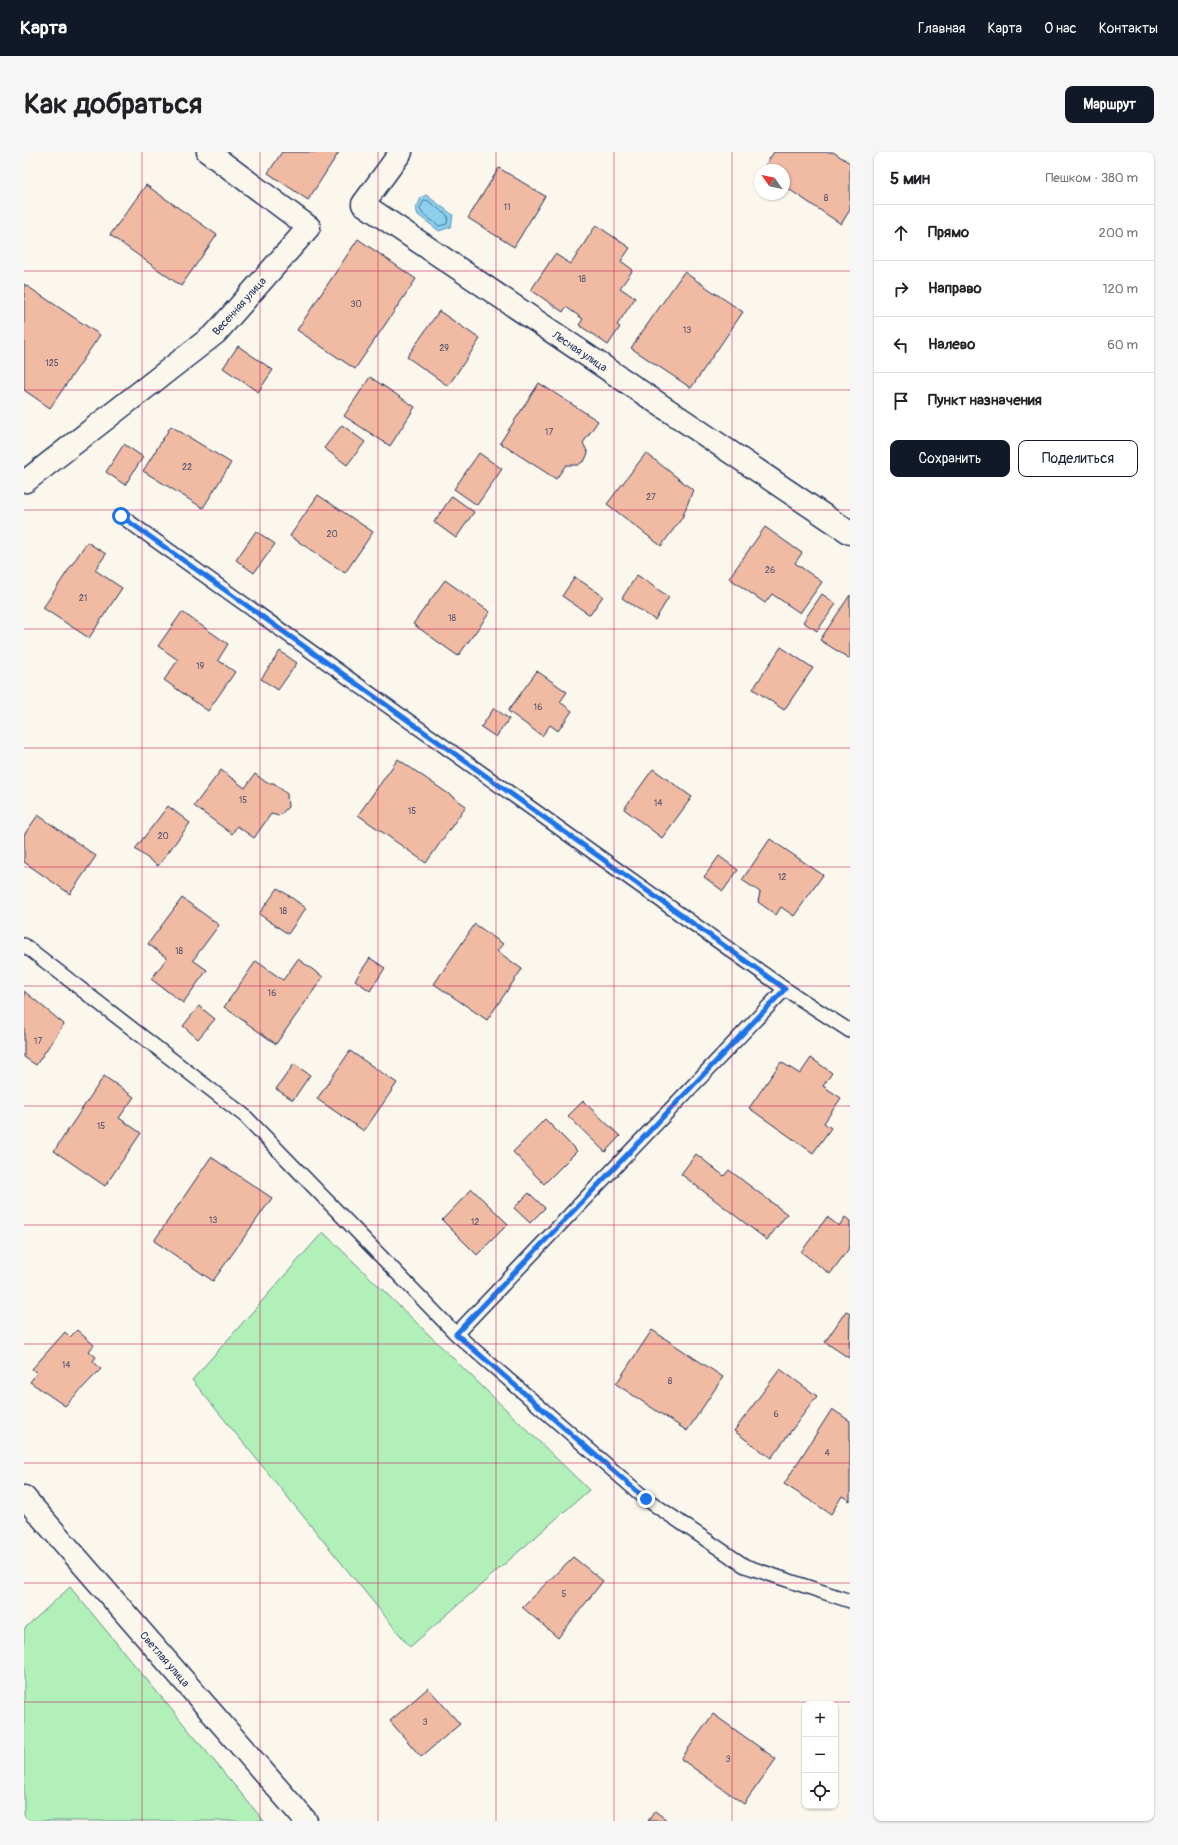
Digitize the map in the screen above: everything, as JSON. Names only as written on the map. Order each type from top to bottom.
[{"type":"street","name":"Весенняя улица","points":[[24,480],[26,481],[216,333],[309,227],[208,152]]},
{"type":"street","name":"Лесная улица","points":[[401,152],[363,204],[850,533]]},
{"type":"street","name":"Светлая улица","points":[[24,1497],[306,1821]]},
{"type":"lane","points":[[121,516],[785,989],[850,1031]]},
{"type":"lane","points":[[24,945],[245,1116],[456,1334],[646,1499],[745,1566],[850,1601]]},
{"type":"lane","points":[[456,1334],[785,989]]},
{"type":"green space","points":[[323,1232],[589,1490],[410,1647],[192,1380]]},
{"type":"green space","points":[[70,1587],[264,1821],[24,1821],[24,1629]]},
{"type":"water","points":[[426,195],[453,215],[451,227],[439,231],[418,215],[416,209],[421,198]]},
{"type":"building","points":[[282,152],[339,152],[308,200],[268,173]]},
{"type":"building","points":[[774,152],[833,152],[850,163],[850,210],[841,224],[790,190],[790,164],[766,164]]},
{"type":"building","points":[[499,168],[545,196],[514,247],[468,218]]},
{"type":"building","points":[[146,185],[217,235],[181,286],[110,235]]},
{"type":"building","points":[[596,225],[630,248],[621,261],[633,270],[620,288],[635,298],[617,325],[620,327],[608,345],[579,325],[583,319],[566,307],[563,312],[531,290],[555,254],[571,264]]},
{"type":"building","points":[[358,239],[416,279],[355,369],[297,330]]},
{"type":"building","points":[[684,272],[743,312],[691,388],[631,348]]},
{"type":"building","points":[[24,284],[100,335],[50,408],[24,390]]},
{"type":"building","points":[[439,311],[480,339],[448,386],[407,357]]},
{"type":"building","points":[[238,346],[273,370],[258,392],[223,368]]},
{"type":"building","points":[[370,377],[415,407],[390,446],[344,416]]},
{"type":"building","points":[[539,383],[598,421],[583,443],[588,453],[585,460],[578,465],[566,465],[556,479],[500,443]]},
{"type":"building","points":[[342,425],[365,442],[347,465],[324,448]]},
{"type":"building","points":[[171,426],[231,463],[203,508],[143,471]]},
{"type":"building","points":[[124,444],[143,457],[125,485],[106,472]]},
{"type":"building","points":[[479,453],[502,469],[477,505],[454,489]]},
{"type":"building","points":[[646,453],[693,490],[682,518],[661,546],[607,504]]},
{"type":"building","points":[[318,495],[373,532],[345,573],[290,536]]},
{"type":"building","points":[[452,496],[474,512],[456,538],[434,522]]},
{"type":"building","points":[[765,527],[802,553],[795,563],[822,582],[800,613],[772,594],[765,603],[729,578]]},
{"type":"building","points":[[256,531],[275,544],[254,573],[236,560]]},
{"type":"building","points":[[87,542],[106,554],[95,570],[122,588],[89,638],[43,608]]},
{"type":"building","points":[[637,575],[669,597],[655,620],[622,598]]},
{"type":"building","points":[[575,577],[603,596],[590,615],[562,596]]},
{"type":"building","points":[[445,580],[490,612],[458,656],[413,624]]},
{"type":"building","points":[[822,594],[836,604],[817,631],[803,622]]},
{"type":"building","points":[[850,595],[850,659],[820,640]]},
{"type":"building","points":[[182,612],[228,644],[218,660],[235,672],[208,711],[164,680],[178,660],[158,646]]},
{"type":"building","points":[[781,647],[813,668],[784,710],[753,689]]},
{"type":"building","points":[[280,651],[297,663],[278,690],[261,679]]},
{"type":"building","points":[[537,671],[567,692],[560,702],[572,711],[558,731],[550,725],[542,736],[508,711]]},
{"type":"building","points":[[494,708],[509,719],[496,737],[481,727]]},
{"type":"building","points":[[398,759],[466,806],[426,863],[358,815]]},
{"type":"building","points":[[653,769],[692,797],[662,838],[624,809]]},
{"type":"building","points":[[221,770],[245,788],[255,774],[267,783],[274,783],[287,794],[288,807],[279,816],[271,814],[254,838],[237,826],[232,834],[194,806]]},
{"type":"building","points":[[168,806],[190,823],[158,866],[135,849]]},
{"type":"building","points":[[38,815],[96,856],[70,894],[24,862],[24,835]]},
{"type":"building","points":[[770,839],[823,875],[794,916],[781,907],[776,915],[758,902],[760,892],[742,880]]},
{"type":"building","points":[[719,856],[738,870],[723,891],[704,877]]},
{"type":"building","points":[[278,888],[306,908],[288,934],[259,914]]},
{"type":"building","points":[[182,898],[219,925],[193,960],[207,970],[183,1003],[151,979],[167,958],[148,944]]},
{"type":"building","points":[[475,924],[503,944],[497,951],[522,969],[487,1020],[434,984]]},
{"type":"building","points":[[370,958],[385,968],[370,991],[355,980]]},
{"type":"building","points":[[298,959],[323,977],[276,1044],[224,1007],[256,961],[283,980]]},
{"type":"building","points":[[24,991],[64,1024],[36,1065],[24,1057]]},
{"type":"building","points":[[199,1006],[215,1019],[198,1039],[183,1026]]},
{"type":"building","points":[[350,1051],[397,1083],[364,1131],[317,1099]]},
{"type":"building","points":[[811,1058],[832,1073],[823,1086],[841,1098],[824,1123],[831,1128],[813,1153],[749,1108],[781,1062],[800,1074]]},
{"type":"building","points":[[294,1064],[310,1075],[293,1100],[276,1089]]},
{"type":"building","points":[[104,1076],[134,1097],[119,1118],[141,1133],[105,1186],[54,1151]]},
{"type":"building","points":[[583,1101],[620,1136],[605,1152],[568,1116]]},
{"type":"building","points":[[545,1119],[577,1151],[544,1184],[513,1152]]},
{"type":"building","points":[[696,1154],[724,1176],[729,1170],[787,1214],[767,1240],[681,1174]]},
{"type":"building","points":[[211,1157],[272,1198],[213,1281],[154,1241]]},
{"type":"building","points":[[472,1189],[508,1224],[477,1255],[442,1220]]},
{"type":"building","points":[[529,1193],[545,1208],[530,1223],[514,1208]]},
{"type":"building","points":[[827,1217],[839,1226],[845,1217],[850,1221],[850,1247],[830,1274],[801,1252]]},
{"type":"building","points":[[846,1311],[850,1313],[849,1358],[825,1342]]},
{"type":"building","points":[[77,1330],[94,1345],[89,1351],[96,1357],[93,1361],[101,1369],[65,1406],[30,1382],[37,1373],[32,1369],[65,1332],[70,1337]]},
{"type":"building","points":[[652,1330],[723,1377],[687,1431],[616,1384]]},
{"type":"building","points":[[780,1369],[817,1396],[771,1458],[734,1431]]},
{"type":"building","points":[[832,1409],[850,1421],[850,1501],[842,1496],[831,1514],[784,1484]]},
{"type":"building","points":[[573,1557],[603,1581],[558,1638],[522,1607]]},
{"type":"building","points":[[428,1688],[460,1724],[421,1757],[390,1721]]},
{"type":"building","points":[[713,1714],[776,1759],[744,1804],[681,1759]]},
{"type":"building","points":[[655,1811],[668,1821],[648,1821]]},
{"type":"route","points":[[121,516],[785,989],[456,1334],[646,1499]]}]
